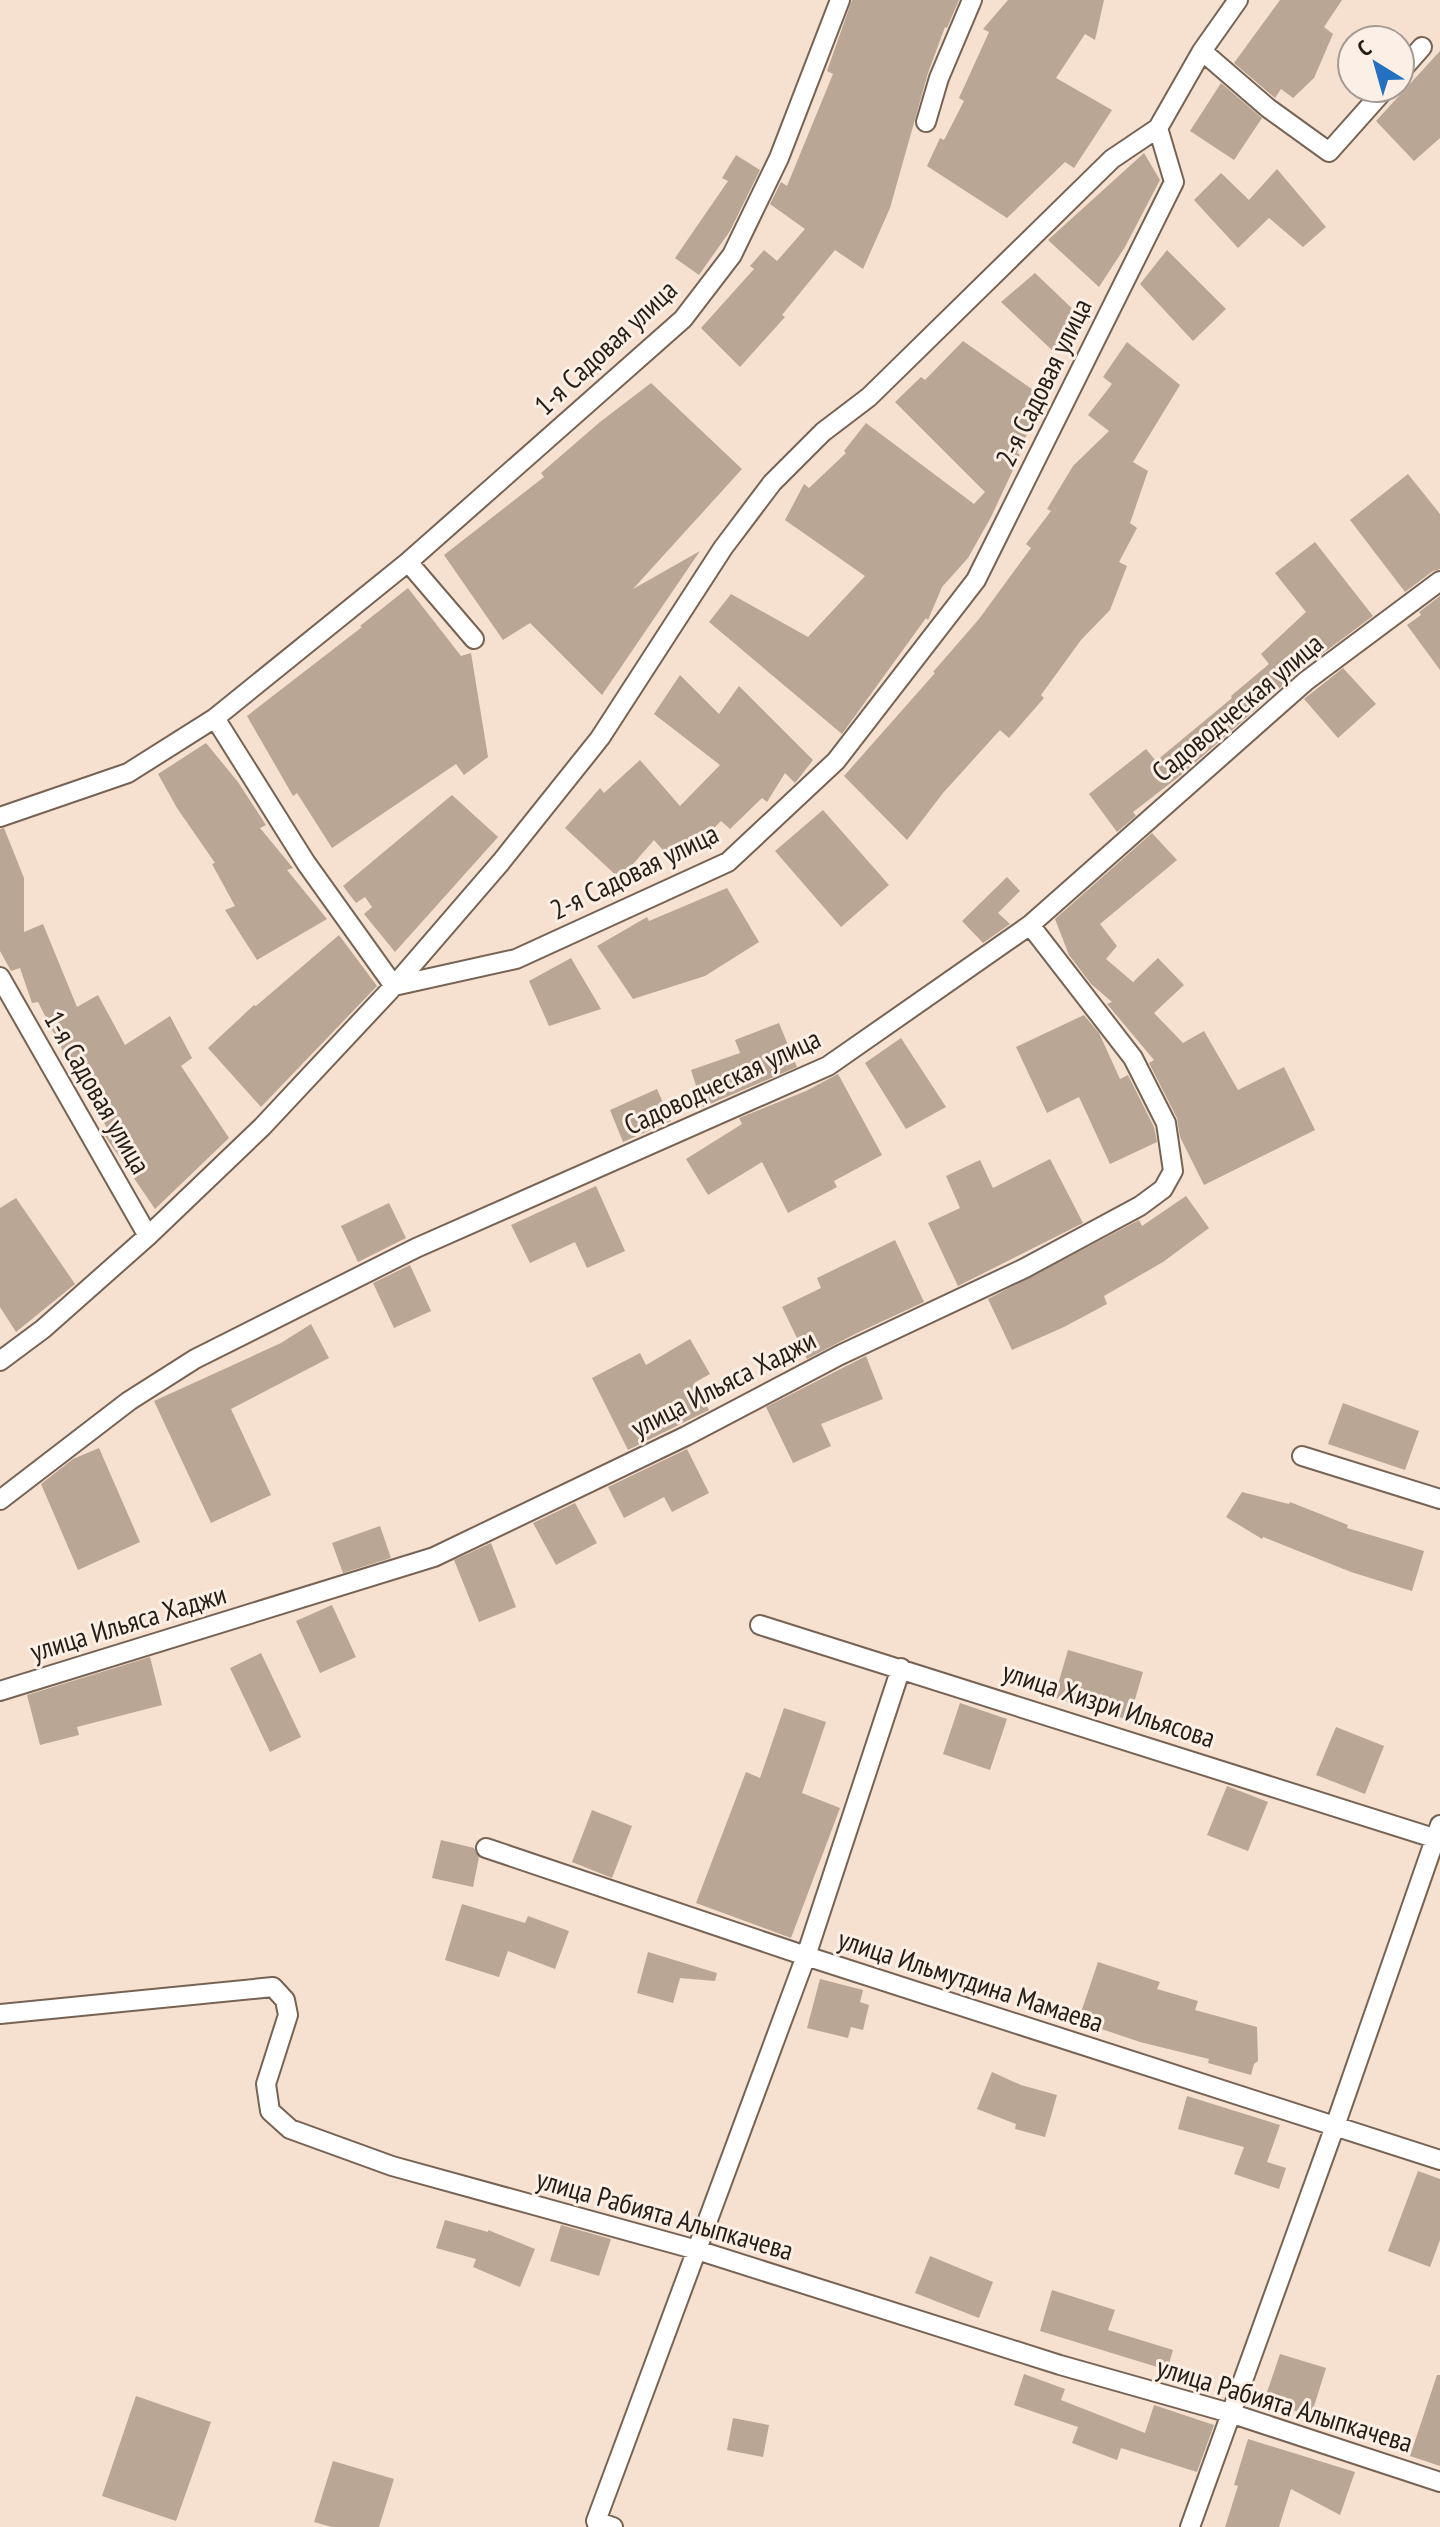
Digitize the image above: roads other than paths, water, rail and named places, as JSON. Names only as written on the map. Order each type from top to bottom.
[{"type":"street","name":"1-я Садовая улица","points":[[0,817],[128,773],[215,718],[408,562],[683,319],[732,255],[779,158],[840,0]]},
{"type":"street","points":[[926,122],[939,78],[972,0]]},
{"type":"street","points":[[0,1361],[43,1329],[148,1236],[262,1127],[394,986],[501,862],[600,738],[723,548],[772,483],[823,432],[869,397],[1112,159],[1158,128],[1202,51],[1238,0]]},
{"type":"street","points":[[1416,54],[1422,47]]},
{"type":"street","points":[[1202,51],[1268,108],[1329,152],[1372,104]]},
{"type":"street","name":"2-я Садовая улица","points":[[394,986],[516,959],[728,862],[836,761],[976,580],[1174,182],[1158,128]]},
{"type":"street","points":[[408,562],[474,639]]},
{"type":"street","name":"Садоводческая улица","points":[[0,1500],[129,1401],[195,1359],[416,1248],[828,1066],[1030,925],[1306,681],[1440,581]]},
{"type":"street","points":[[215,718],[306,863],[394,986]]},
{"type":"street","name":"улица Ильяса Хаджи","points":[[0,1691],[434,1557],[686,1436],[840,1355],[1025,1268],[1140,1206],[1163,1189],[1173,1171],[1166,1123],[1133,1058],[1030,925]]},
{"type":"street","name":"1-я Садовая улица","points":[[0,977],[148,1236]]},
{"type":"street","points":[[1302,1456],[1440,1499]]},
{"type":"street","name":"улица Хизри Ильясова","points":[[760,1625],[1438,1834]]},
{"type":"street","points":[[604,2524],[697,2250],[806,1956],[901,1668]]},
{"type":"street","points":[[1190,2527],[1438,1834]]},
{"type":"street","name":"улица Ильмутдина Мамаева","points":[[486,1848],[806,1956],[1440,2160]]},
{"type":"street","name":"улица Рабията Алыпкачева","points":[[0,2014],[273,1987],[285,2000],[288,2015],[266,2084],[270,2111],[290,2129],[392,2166],[697,2250],[1060,2365],[1230,2413],[1440,2482]]}]
